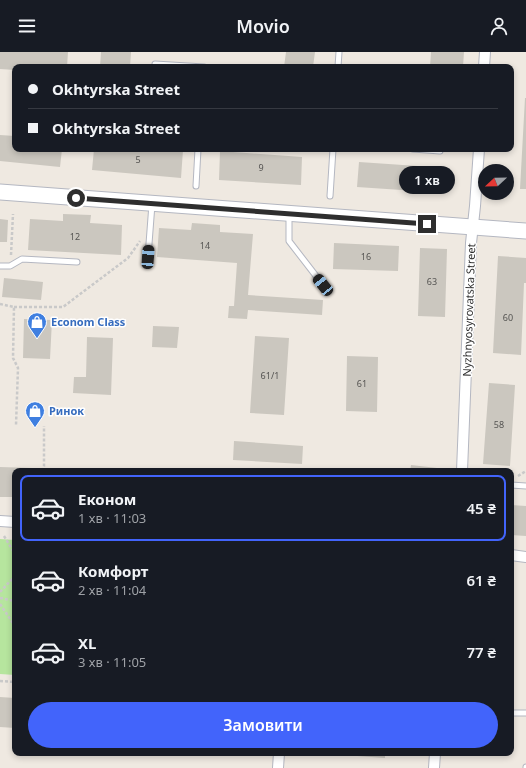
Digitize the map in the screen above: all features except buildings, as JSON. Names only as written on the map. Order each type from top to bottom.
[{"type":"main road","points":[[0,192],[526,231]]},
{"type":"street","points":[[484,64],[485,52]]},
{"type":"street","name":"Nyzhnyosyrovatska Street","points":[[462,468],[472,227],[479,152]]},
{"type":"street","points":[[0,521],[12,522]]},
{"type":"street","points":[[514,555],[526,557]]},
{"type":"street","points":[[278,768],[279,756]]},
{"type":"street","points":[[434,768],[436,756]]},
{"type":"lane","points":[[338,64],[339,52]]},
{"type":"lane","points":[[196,186],[198,152]]},
{"type":"lane","points":[[330,196],[333,152]]},
{"type":"lane","points":[[148,257],[152,203]]},
{"type":"lane","points":[[289,213],[289,241],[323,285]]},
{"type":"lane","points":[[0,266],[10,266],[22,260],[77,262]]},
{"type":"lane","points":[[514,485],[526,486]]},
{"type":"lane","points":[[514,712],[526,713]]},
{"type":"path","points":[[12,245],[13,214]]},
{"type":"path","points":[[0,304],[14,307],[63,307],[128,258],[151,223]]},
{"type":"path","points":[[14,307],[14,358],[18,368],[16,425]]},
{"type":"path","points":[[43,468],[44,426]]},
{"type":"path","points":[[4,536],[12,549]]},
{"type":"path","points":[[0,592],[12,579]]},
{"type":"path","points":[[0,598],[12,600]]},
{"type":"path","points":[[0,604],[12,622]]},
{"type":"path","points":[[0,681],[12,682]]},
{"type":"green space","points":[[0,539],[12,540],[12,675],[0,674]]},
{"type":"place","name":"Econom Class","points":[[37,339]]},
{"type":"place","name":"Ринок","points":[[35,428]]},
{"type":"route","points":[[76,198],[427,224]]}]
